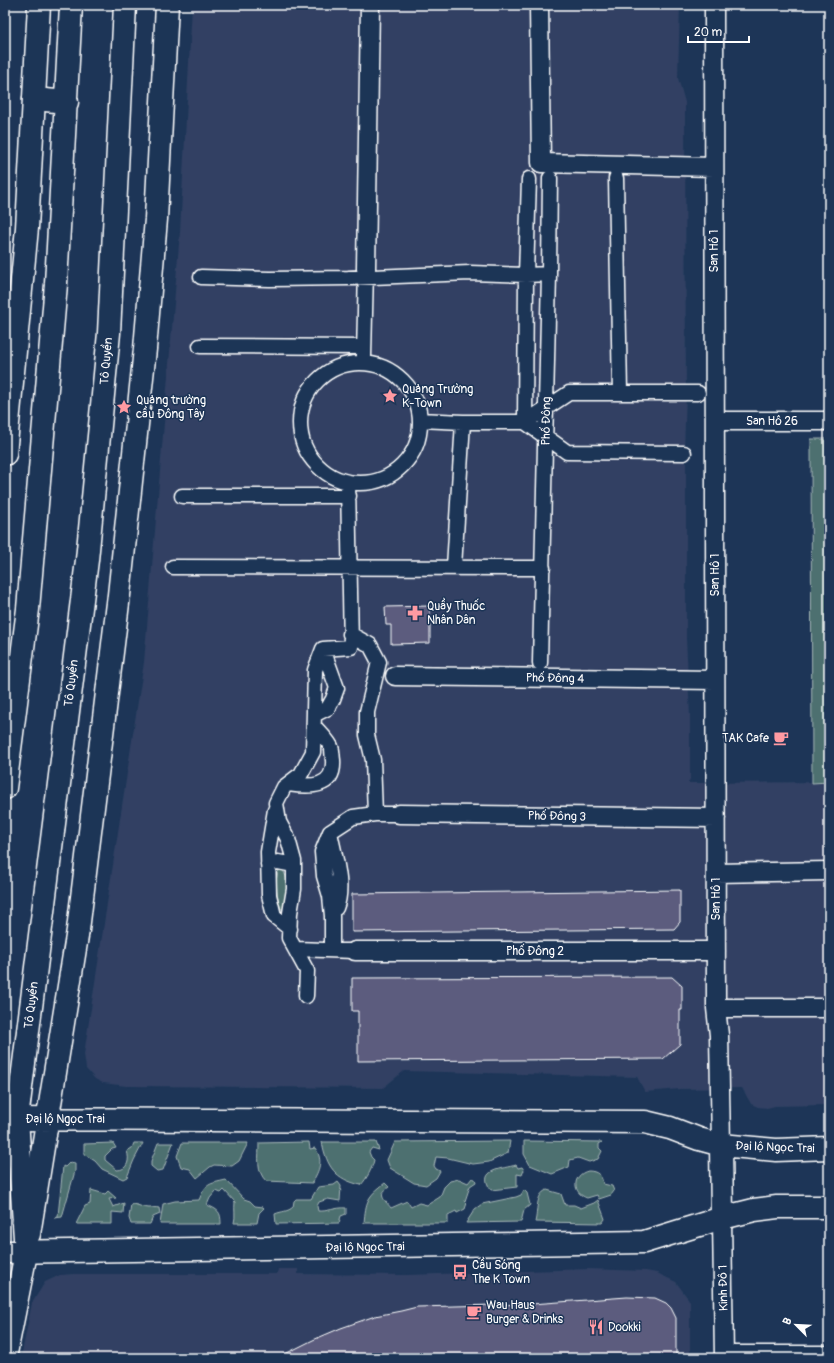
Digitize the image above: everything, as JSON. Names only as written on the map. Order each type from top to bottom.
[{"type":"main road","points":[[5,454],[27,228],[39,5]]},
{"type":"main road","points":[[5,788],[28,609],[56,284],[67,102],[71,5]]},
{"type":"main road","name":"Tô Quyền","points":[[5,1358],[15,1253],[11,1119],[87,560],[109,333],[125,5]]},
{"type":"main road","points":[[15,1253],[48,1119],[78,930],[120,588],[145,349],[155,226],[167,5]]},
{"type":"main road","points":[[34,99],[67,102]]},
{"type":"main road","name":"Đại lộ Ngọc Trai","points":[[11,1119],[645,1122],[670,1128],[699,1139],[721,1145],[776,1150],[829,1148]]},
{"type":"main road","name":"Đại lộ Ngọc Trai","points":[[721,1145],[722,1218]]},
{"type":"main road","name":"Đại lộ Ngọc Trai","points":[[15,1253],[644,1242],[722,1218],[754,1210],[777,1207],[829,1207]]},
{"type":"street","points":[[363,362],[366,273],[370,5]]},
{"type":"street","points":[[539,5],[541,163],[714,167]]},
{"type":"street","name":"San Hô 1","points":[[714,5],[716,1008],[719,1036],[721,1145]]},
{"type":"street","name":"Phố Đông","points":[[540,663],[546,437],[550,178]]},
{"type":"street","points":[[616,178],[620,393]]},
{"type":"street","points":[[525,422],[526,275],[529,179]]},
{"type":"street","points":[[201,277],[270,279],[366,273],[549,274]]},
{"type":"street","points":[[200,346],[364,347]]},
{"type":"street","points":[[358,362],[377,364],[395,373],[409,386],[418,404],[420,420],[421,423],[417,443],[408,460],[393,474],[375,482],[355,483],[336,479],[319,468],[306,452],[300,432],[300,411],[307,392],[320,376],[338,366],[358,362]]},
{"type":"street","points":[[420,420],[525,422],[569,393],[698,393]]},
{"type":"street","name":"San Hô 26","points":[[715,421],[829,421]]},
{"type":"street","points":[[454,567],[463,422]]},
{"type":"street","points":[[525,422],[567,452],[684,453]]},
{"type":"street","points":[[323,649],[351,647],[348,482]]},
{"type":"street","points":[[182,496],[349,496]]},
{"type":"street","points":[[172,567],[543,568]]},
{"type":"street","points":[[350,634],[370,644],[379,662],[367,712],[367,735],[373,760],[375,814]]},
{"type":"street","points":[[290,929],[274,916],[269,895],[268,852],[276,803],[284,787],[301,774],[313,752],[315,670],[323,649]]},
{"type":"street","points":[[314,720],[328,708],[337,688],[323,649]]},
{"type":"street","points":[[376,675],[395,676]]},
{"type":"street","name":"Phố Đông 4","points":[[395,676],[715,680]]},
{"type":"street","points":[[288,784],[304,786],[324,784],[329,778],[333,766],[332,746],[314,720]]},
{"type":"street","points":[[276,803],[279,822],[288,839],[294,865],[294,889],[290,913],[289,938],[307,971],[306,996]]},
{"type":"street","points":[[332,950],[332,916],[330,896],[324,876],[322,852],[330,832],[353,817],[375,814],[399,814]]},
{"type":"street","name":"Phố Đông 3","points":[[399,814],[716,818]]},
{"type":"street","points":[[268,864],[278,862],[294,865]]},
{"type":"street","points":[[716,873],[829,871]]},
{"type":"street","points":[[295,948],[355,951]]},
{"type":"street","name":"Phố Đông 2","points":[[355,951],[716,951]]},
{"type":"street","points":[[716,1008],[829,1008]]},
{"type":"street","name":"Kinh Đô 1","points":[[722,1218],[724,1357]]},
{"type":"street","points":[[724,1357],[829,1355]]},
{"type":"shaded area","points":[[5,5],[9,5],[5,95]]},
{"type":"shaded area","points":[[192,5],[680,5],[678,78],[685,102],[686,393],[684,453],[686,462],[686,638],[690,715],[690,779],[688,783],[829,782],[829,1105],[775,1106],[767,1108],[758,1107],[751,1104],[742,1088],[680,1089],[645,1092],[637,1077],[404,1071],[383,1088],[126,1086],[103,1083],[95,1079],[86,1069],[84,1054],[144,662],[180,232]]},
{"type":"shaded area","points":[[278,1269],[298,1269],[298,1274],[406,1275],[588,1269],[646,1271],[657,1273],[676,1282],[690,1301],[690,1358],[21,1358],[32,1303],[45,1282],[60,1275],[277,1274]]},
{"type":"green space","points":[[811,439],[829,439],[829,782],[812,783]]},
{"type":"green space","points":[[282,868],[288,884],[287,898],[284,909],[281,909],[277,889],[277,874],[279,869]]},
{"type":"green space","points":[[510,1141],[508,1153],[489,1162],[473,1164],[448,1158],[436,1157],[434,1166],[440,1171],[436,1178],[426,1185],[414,1183],[390,1168],[387,1160],[395,1142]]},
{"type":"green space","points":[[524,1141],[602,1142],[599,1144],[599,1148],[602,1151],[598,1159],[589,1162],[578,1158],[570,1160],[569,1167],[552,1174],[530,1165],[524,1154]]},
{"type":"green space","points":[[309,1142],[310,1149],[315,1148],[320,1161],[320,1166],[312,1183],[266,1181],[259,1168],[259,1143]]},
{"type":"green space","points":[[322,1142],[376,1142],[379,1150],[372,1148],[369,1152],[374,1160],[369,1173],[361,1185],[345,1179],[334,1171],[324,1151]]},
{"type":"green space","points":[[113,1143],[116,1148],[112,1149],[105,1156],[105,1160],[117,1170],[121,1170],[126,1166],[128,1161],[127,1151],[132,1148],[134,1143],[143,1143],[127,1177],[123,1179],[102,1169],[95,1161],[84,1154],[84,1144]]},
{"type":"green space","points":[[158,1143],[173,1143],[163,1170],[157,1171],[151,1166],[151,1161]]},
{"type":"green space","points":[[182,1143],[248,1143],[239,1161],[232,1166],[214,1165],[197,1178],[190,1169],[181,1167],[177,1156]]},
{"type":"green space","points":[[70,1162],[75,1163],[75,1171],[62,1217],[54,1218],[58,1216],[63,1166],[65,1167]]},
{"type":"green space","points":[[516,1165],[518,1168],[522,1167],[524,1170],[522,1175],[517,1174],[517,1187],[491,1190],[487,1183],[489,1174],[498,1169]]},
{"type":"green space","points":[[588,1171],[598,1174],[602,1178],[603,1184],[612,1186],[614,1191],[611,1195],[599,1199],[597,1195],[587,1198],[582,1196],[576,1184],[579,1176]]},
{"type":"green space","points":[[472,1178],[475,1179],[476,1182],[470,1186],[465,1201],[467,1203],[465,1209],[448,1215],[448,1223],[364,1223],[368,1200],[374,1192],[385,1183],[389,1187],[383,1192],[383,1197],[391,1208],[407,1201],[411,1207],[419,1203],[427,1205],[440,1197],[444,1187],[450,1181],[459,1179],[468,1183]]},
{"type":"green space","points":[[226,1180],[244,1199],[250,1201],[255,1206],[264,1208],[259,1213],[257,1223],[234,1223],[235,1202],[224,1190],[221,1193],[216,1191],[210,1198],[207,1205],[214,1208],[218,1212],[221,1224],[160,1224],[163,1204],[175,1201],[199,1200],[206,1187],[216,1182]]},
{"type":"green space","points":[[338,1182],[341,1186],[340,1201],[328,1199],[319,1202],[317,1206],[318,1211],[346,1208],[346,1214],[341,1216],[339,1223],[276,1224],[275,1214],[291,1209],[296,1199],[311,1199],[318,1187],[334,1185]]},
{"type":"green space","points":[[91,1190],[105,1194],[108,1191],[116,1198],[109,1199],[113,1207],[124,1203],[123,1213],[112,1212],[112,1224],[76,1224],[85,1206],[90,1204]]},
{"type":"green space","points":[[524,1190],[527,1193],[530,1205],[524,1210],[521,1222],[466,1223],[475,1209],[482,1204],[516,1197],[521,1195]]},
{"type":"green space","points":[[547,1190],[561,1194],[565,1205],[574,1205],[581,1208],[598,1200],[605,1219],[602,1223],[535,1222],[540,1195]]},
{"type":"green space","points":[[131,1204],[147,1208],[159,1208],[160,1214],[153,1217],[150,1224],[131,1224],[129,1218]]},
{"type":"building","points":[[430,606],[430,643],[391,644],[391,625],[386,625],[385,607]]},
{"type":"building","points":[[680,890],[680,922],[674,929],[352,932],[352,894]]},
{"type":"building","points":[[672,977],[682,986],[680,1044],[663,1059],[358,1061],[358,1011],[352,1011],[352,978]]},
{"type":"building","points":[[627,1297],[655,1298],[666,1303],[671,1308],[676,1318],[676,1358],[277,1358],[341,1328],[375,1316],[417,1307],[532,1304]]},
{"type":"place","name":"Quảng Trường K-Town","points":[[390,396]]},
{"type":"place","name":"Quảng trường cầu Đông Tây","points":[[124,407]]},
{"type":"place","name":"Quầy Thuốc Nhân Dân","points":[[415,613]]},
{"type":"place","name":"TAK Cafe","points":[[781,738]]},
{"type":"place","name":"Cầu Sóng The K Town","points":[[460,1272]]},
{"type":"place","name":"Wau Haus Burger & Drinks","points":[[474,1312]]},
{"type":"place","name":"Dookki","points":[[596,1327]]}]
